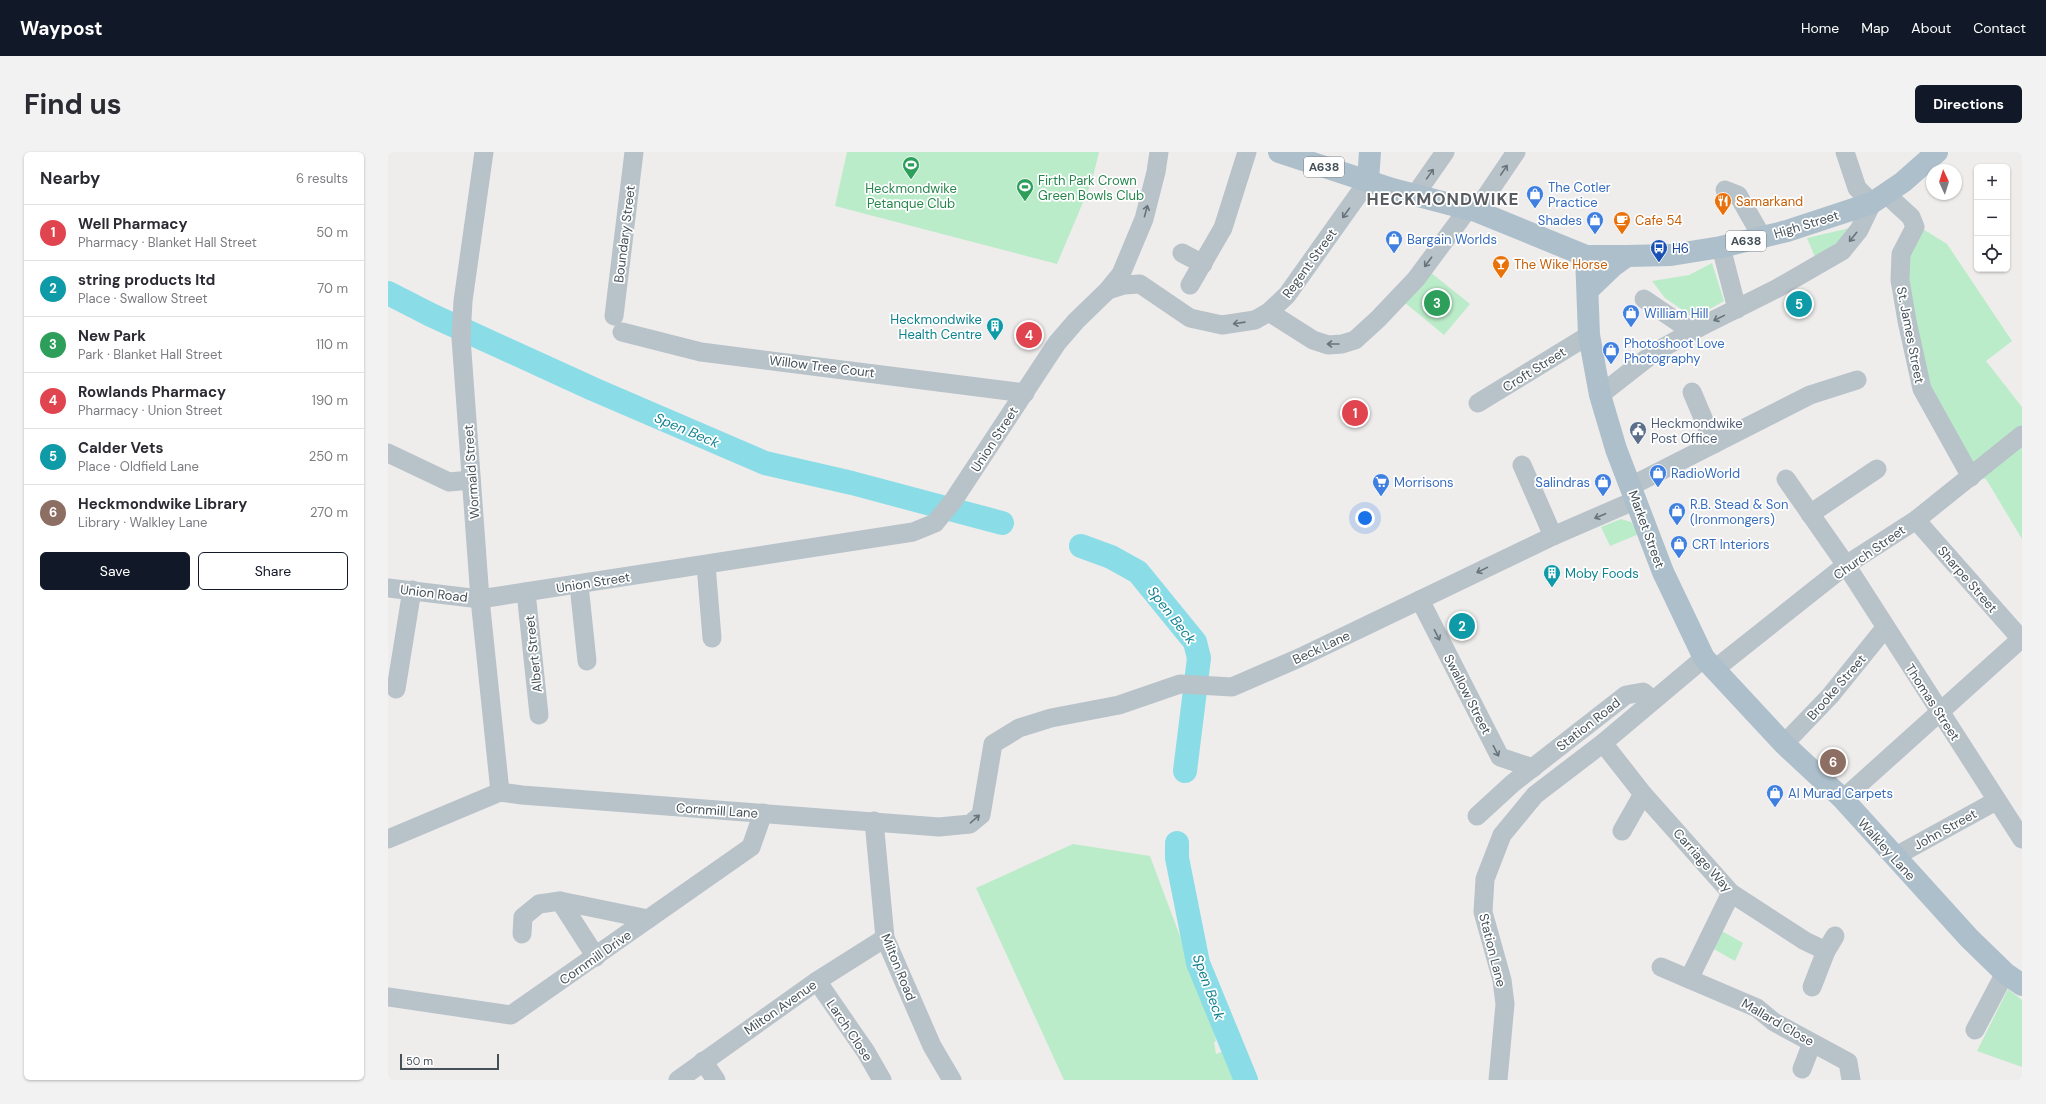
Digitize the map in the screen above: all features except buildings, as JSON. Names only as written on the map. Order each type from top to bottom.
[{"type":"main road","name":"A638","points":[[1279,152],[1415,196],[1472,210],[1586,256]]},
{"type":"main road","points":[[1368,181],[1370,152]]},
{"type":"main road","name":"High Street","points":[[1586,256],[1671,255],[1720,247],[1787,231],[1879,199],[1937,152]]},
{"type":"main road","name":"Market Street","points":[[1586,256],[1589,335],[1600,395],[1616,449],[1663,572],[1710,664]]},
{"type":"main road","points":[[1588,290],[1613,266],[1627,256]]},
{"type":"main road","name":"Walkley Lane","points":[[1710,664],[1784,744],[1843,799],[1968,938],[2014,979]]},
{"type":"street","name":"Wormald Street","points":[[484,152],[463,301],[461,338],[480,599],[500,792]]},
{"type":"street","name":"Boundary Street","points":[[618,324],[634,152]]},
{"type":"street","name":"Union Street","points":[[480,599],[579,585],[913,532],[935,523],[953,501],[1058,343],[1076,321],[1108,290],[1121,274],[1144,219],[1156,172],[1159,152]]},
{"type":"street","points":[[1190,285],[1223,228],[1247,152]]},
{"type":"street","points":[[1415,196],[1445,152]]},
{"type":"street","points":[[1269,312],[1313,340],[1328,345],[1342,344],[1355,340],[1378,319],[1416,279],[1472,210],[1516,152]]},
{"type":"street","name":"St. James Street","points":[[1845,152],[1857,188],[1911,217],[1915,228],[1901,254],[1900,280],[1907,321],[1922,389],[1971,477]]},
{"type":"street","name":"Regent Street","points":[[1108,290],[1124,285],[1140,284],[1190,318],[1222,325],[1255,320],[1269,312],[1287,295],[1368,181]]},
{"type":"street","points":[[1724,190],[1738,195],[1762,237]]},
{"type":"street","points":[[1600,395],[1655,352],[1691,331],[1737,309],[1842,251],[1859,230],[1879,199]]},
{"type":"street","name":"Regent Street","points":[[1132,247],[1136,270],[1148,290]]},
{"type":"street","points":[[1720,247],[1737,309]]},
{"type":"street","points":[[1182,253],[1203,264]]},
{"type":"street","points":[[1644,299],[1691,331]]},
{"type":"street","name":"Willow Tree Court","points":[[618,324],[701,352],[1025,393]]},
{"type":"street","name":"Croft Street","points":[[1478,404],[1589,335]]},
{"type":"street","name":"Beck Lane","points":[[992,744],[1019,728],[1051,718],[1119,704],[1180,684],[1232,687],[1299,658],[1553,536],[1634,493],[1714,444],[1810,395],[1856,380]]},
{"type":"street","points":[[1692,392],[1714,444]]},
{"type":"street","name":"Church Street","points":[[1710,664],[1846,565],[1916,520],[2022,435]]},
{"type":"street","points":[[388,454],[449,482],[471,480]]},
{"type":"street","points":[[1522,465],[1553,536]]},
{"type":"street","points":[[1810,514],[1877,469]]},
{"type":"street","name":"Thomas Street","points":[[1786,479],[1846,565],[1885,628],[2022,839]]},
{"type":"street","name":"Sharpe Street","points":[[1916,520],[2021,638]]},
{"type":"street","points":[[706,565],[712,638]]},
{"type":"street","points":[[579,585],[587,662]]},
{"type":"street","name":"Union Road","points":[[388,588],[480,599]]},
{"type":"street","points":[[396,689],[412,590]]},
{"type":"street","name":"Albert Street","points":[[526,592],[539,715]]},
{"type":"street","name":"Swallow Street","points":[[1420,600],[1500,757],[1533,768]]},
{"type":"street","name":"Brooke Street","points":[[1784,744],[1830,696],[1885,628]]},
{"type":"street","points":[[1843,799],[2021,638]]},
{"type":"street","points":[[1653,700],[1710,664]]},
{"type":"street","name":"Station Road","points":[[1477,816],[1533,768],[1626,695],[1643,692],[1653,700]]},
{"type":"street","name":"Station Lane","points":[[1498,1080],[1505,1004],[1502,980],[1483,912],[1484,879],[1502,835],[1535,795],[1603,743],[1653,700]]},
{"type":"street","name":"Carriage Way","points":[[1603,743],[1643,794],[1732,893],[1805,941],[1831,944],[1812,988]]},
{"type":"street","name":"Cornmill Lane","points":[[500,792],[522,795],[939,827],[970,824],[980,815],[992,744]]},
{"type":"street","points":[[388,839],[500,792]]},
{"type":"street","points":[[1622,831],[1643,794]]},
{"type":"street","name":"John Street","points":[[1894,857],[1996,800]]},
{"type":"street","name":"Cornmill Drive","points":[[388,997],[511,1014],[596,957],[751,847],[763,813]]},
{"type":"street","name":"Milton Road","points":[[874,821],[885,938],[932,1046],[952,1080]]},
{"type":"street","points":[[1689,979],[1732,893]]},
{"type":"street","points":[[560,901],[596,957]]},
{"type":"street","points":[[522,934],[523,917],[539,904],[560,901],[648,919]]},
{"type":"street","name":"Milton Avenue","points":[[678,1080],[817,981],[885,938]]},
{"type":"street","name":"Mallard Close","points":[[1660,966],[1757,1008],[1774,1022],[1848,1062],[1852,1080]]},
{"type":"street","points":[[1975,1030],[2014,979]]},
{"type":"street","name":"Larch Close","points":[[817,981],[866,1052],[882,1080]]},
{"type":"street","points":[[1802,1069],[1812,1042]]},
{"type":"street","points":[[703,1062],[716,1080]]},
{"type":"green space","points":[[847,152],[1099,152],[1092,181],[1057,264],[835,206]]},
{"type":"green space","points":[[1854,227],[1841,244],[1815,257],[1807,238]]},
{"type":"green space","points":[[1923,229],[1947,244],[2012,341],[1986,361],[2022,407],[2022,539],[1986,479],[1971,477],[1922,389],[1907,321],[1910,239]]},
{"type":"green space","points":[[1712,263],[1724,301],[1694,318],[1665,298],[1652,281],[1689,275]]},
{"type":"green space","points":[[1430,272],[1470,304],[1444,335],[1404,302]]},
{"type":"green space","points":[[1621,519],[1631,522],[1639,534],[1610,546],[1601,527]]},
{"type":"green space","points":[[1073,844],[1150,856],[1211,1019],[1216,1041],[1214,1042],[1216,1054],[1233,1048],[1249,1080],[1064,1080],[976,888]]},
{"type":"green space","points":[[1720,930],[1743,943],[1735,961],[1712,948]]},
{"type":"green space","points":[[2008,989],[2022,1000],[2022,1067],[1977,1051]]},
{"type":"waterway","name":"Spen Beck","points":[[388,293],[431,315],[593,389],[765,463],[852,483],[1002,523]]},
{"type":"waterway","name":"Spen Beck","points":[[1081,546],[1111,557],[1138,572],[1195,642],[1199,658],[1185,771]]},
{"type":"waterway","name":"Spen Beck","points":[[1177,843],[1177,858],[1198,963],[1246,1080]]},
{"type":"place","name":"Heckmondwike Petanque Club","points":[[911,180]]},
{"type":"place","name":"Firth Park Crown Green Bowls Club","points":[[1025,202]]},
{"type":"place","name":"The Cotler Practice","points":[[1535,209]]},
{"type":"place","name":"Samarkand","points":[[1723,216]]},
{"type":"place","name":"Shades","points":[[1595,235]]},
{"type":"place","name":"Cafe 54","points":[[1622,235]]},
{"type":"place","name":"Bargain Worlds","points":[[1394,254]]},
{"type":"place","name":"H6","points":[[1659,263]]},
{"type":"place","name":"The Wike Horse","points":[[1501,279]]},
{"type":"place","name":"New Park","points":[[1437,303]]},
{"type":"place","name":"Calder Vets","points":[[1799,304]]},
{"type":"place","name":"William Hill","points":[[1631,328]]},
{"type":"place","name":"Rowlands Pharmacy","points":[[1029,335]]},
{"type":"place","name":"Heckmondwike Health Centre","points":[[995,341]]},
{"type":"place","name":"Photoshoot Love Photography","points":[[1611,365]]},
{"type":"place","name":"Well Pharmacy","points":[[1355,413]]},
{"type":"place","name":"Heckmondwike Post Office","points":[[1638,445]]},
{"type":"place","name":"RadioWorld","points":[[1658,488]]},
{"type":"place","name":"Morrisons","points":[[1381,497]]},
{"type":"place","name":"Salindras","points":[[1603,497]]},
{"type":"place","name":"R.B. Stead & Son (Ironmongers)","points":[[1677,526]]},
{"type":"place","name":"CRT Interiors","points":[[1679,559]]},
{"type":"place","name":"Moby Foods","points":[[1552,588]]},
{"type":"place","name":"string products ltd","points":[[1462,626]]},
{"type":"place","name":"Heckmondwike Library","points":[[1833,762]]},
{"type":"place","name":"Al Murad Carpets","points":[[1775,808]]},
{"type":"district","name":"HECKMONDWIKE","points":[[1443,199]]}]
